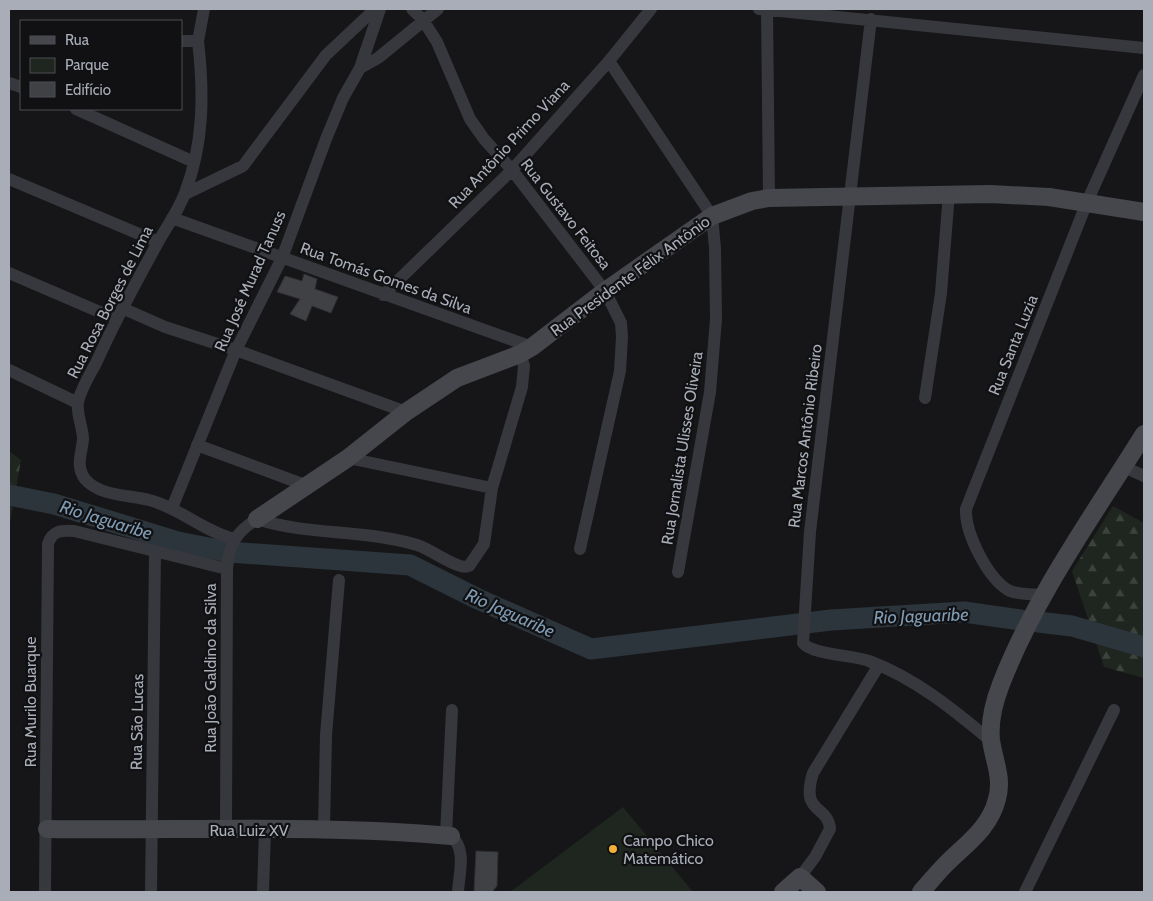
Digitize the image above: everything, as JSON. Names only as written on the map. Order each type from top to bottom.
[{"type":"street","name":"Rua Rosa Borges de Lima","points":[[204,9],[198,40],[202,80],[202,114],[200,138],[194,162],[185,194],[119,314],[78,403],[83,440],[79,459],[85,479],[107,492],[149,500],[172,508],[206,529],[233,542]]},
{"type":"street","points":[[185,194],[244,166],[326,55],[375,9]]},
{"type":"street","name":"Rua José Murad Tanuss","points":[[172,508],[236,350],[282,258],[326,138],[342,98],[360,68],[380,9]]},
{"type":"street","name":"Rua Gustavo Feitosa","points":[[412,9],[423,20],[447,61],[470,119],[484,140],[512,170],[605,291],[620,323],[622,337],[620,371],[580,549]]},
{"type":"street","points":[[360,68],[378,58],[438,9]]},
{"type":"street","name":"Rua Antônio Primo Viana","points":[[383,295],[512,170],[609,61],[651,9]]},
{"type":"street","points":[[770,198],[765,9],[1144,48]]},
{"type":"street","name":"Rua Marcos Antônio Ribeiro","points":[[871,19],[852,196],[810,532],[804,643],[808,648],[851,656],[879,665],[906,678],[966,720],[991,741]]},
{"type":"street","points":[[182,41],[198,40]]},
{"type":"street","name":"Rua Jornalista Ulisses Oliveira","points":[[609,61],[712,216],[715,248],[716,319],[710,392],[678,572]]},
{"type":"street","name":"Rua Santa Luzia","points":[[1042,595],[1013,592],[1003,585],[976,550],[968,532],[966,509],[1087,202],[1144,75]]},
{"type":"street","points":[[78,110],[194,162]]},
{"type":"street","points":[[9,179],[158,242]]},
{"type":"street","points":[[925,398],[941,294],[949,194]]},
{"type":"street","name":"Rua Presidente Félix Antônio","points":[[257,519],[305,485],[348,458],[406,412],[458,378],[526,351],[605,291],[712,216],[733,207],[770,198],[949,194],[1049,197],[1144,212]]},
{"type":"street","name":"Rua Tomás Gomes da Silva","points":[[172,218],[383,295],[526,351]]},
{"type":"street","points":[[9,273],[119,314],[236,350],[406,412]]},
{"type":"street","points":[[233,542],[257,519],[285,527],[400,540],[425,548],[466,568],[474,562],[484,544],[492,488],[522,387],[526,351]]},
{"type":"street","points":[[9,370],[78,403]]},
{"type":"street","points":[[921,892],[946,864],[979,833],[990,818],[997,800],[999,782],[998,763],[991,741],[993,707],[1042,595],[1144,434]]},
{"type":"street","points":[[197,445],[305,485]]},
{"type":"street","points":[[348,458],[492,488]]},
{"type":"street","points":[[1124,467],[1144,476]]},
{"type":"street","name":"Rua Murilo Buarque","points":[[45,892],[48,544],[54,533],[65,530],[155,552]]},
{"type":"street","name":"Rua João Galdino da Silva","points":[[226,830],[228,565],[233,542]]},
{"type":"street","points":[[155,552],[228,565]]},
{"type":"street","name":"Rua São Lucas","points":[[151,892],[155,552]]},
{"type":"street","points":[[324,828],[326,735],[339,580]]},
{"type":"street","points":[[783,892],[800,877],[815,857],[830,829],[826,819],[809,800],[813,773],[879,665]]},
{"type":"street","points":[[452,710],[448,835],[458,842],[461,851],[458,892]]},
{"type":"street","points":[[1025,892],[1114,710]]},
{"type":"street","name":"Rua Luiz XV","points":[[47,829],[152,831],[324,828],[448,835]]},
{"type":"street","points":[[263,892],[265,830]]},
{"type":"street","points":[[800,877],[817,892]]},
{"type":"green space","points":[[9,451],[21,460],[9,529]]},
{"type":"green space","points":[[1113,506],[1144,523],[1144,678],[1104,667],[1072,571]]},
{"type":"green space","name":"Campo Chico Matemático","points":[[623,807],[693,892],[510,892]]},
{"type":"building","points":[[304,274],[317,279],[315,289],[338,297],[331,313],[312,306],[306,321],[290,314],[300,299],[277,292],[285,276],[302,281]]},
{"type":"building","points":[[476,851],[498,852],[497,886],[492,892],[474,892]]},
{"type":"waterway","name":"Rio Jaguaribe","points":[[9,495],[54,504],[178,542],[229,552],[410,565],[478,599],[591,649],[831,620],[964,612],[1021,620]]},
{"type":"waterway","name":"Rio Jaguaribe","points":[[1038,622],[1072,626],[1144,647]]},
{"type":"place","name":"Campo Chico Matemático","points":[[613,849]]}]
